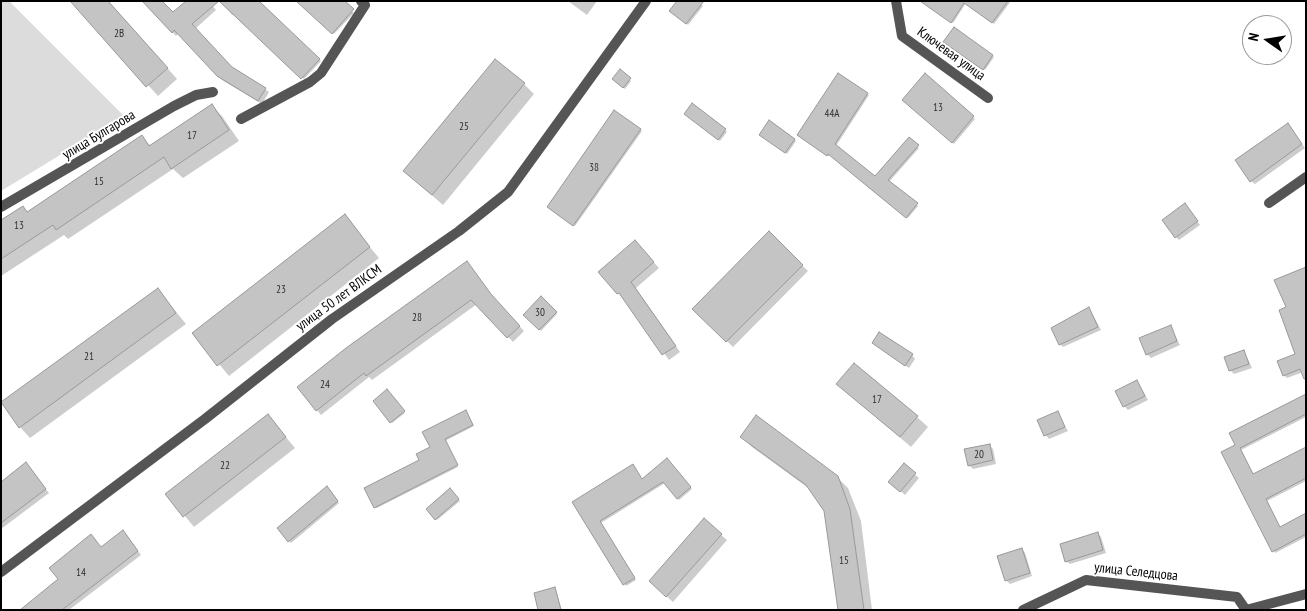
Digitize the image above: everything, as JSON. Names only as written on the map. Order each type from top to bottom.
[{"type":"street","name":"улица 50 лет ВЛКСМ","points":[[1,572],[205,419],[332,320],[459,230],[508,192],[646,1]]},
{"type":"street","name":"Ключевая улица","points":[[896,1],[902,36],[988,98]]},
{"type":"street","points":[[241,119],[310,82],[321,73],[364,3]]},
{"type":"street","name":"улица Булгарова","points":[[1,207],[196,95],[213,92]]},
{"type":"street","points":[[1269,203],[1306,177]]},
{"type":"street","name":"улица Селедцова","points":[[1023,610],[1086,580],[1237,597],[1246,610],[1306,594]]},
{"type":"shaded area","points":[[1,1],[9,1],[124,116],[1,191]]},
{"type":"building","points":[[70,1],[108,1],[168,68],[146,87]]},
{"type":"building","points":[[142,1],[162,1],[173,12],[186,1],[219,1],[192,24],[232,67],[266,88],[258,101],[217,76],[174,30],[172,33]]},
{"type":"building","points":[[219,1],[259,1],[320,59],[301,79]]},
{"type":"building","points":[[296,1],[345,1],[354,9],[332,34]]},
{"type":"building","points":[[677,1],[704,1],[686,24],[669,11]]},
{"type":"building","points":[[920,1],[1008,1],[992,23],[964,3],[951,23]]},
{"type":"building","points":[[954,27],[993,55],[983,70],[943,42]]},
{"type":"building","points":[[495,59],[525,83],[432,195],[403,171]]},
{"type":"building","points":[[620,69],[631,78],[623,88],[612,79]]},
{"type":"building","points":[[838,73],[868,93],[835,144],[875,176],[909,137],[919,145],[888,180],[918,203],[906,218],[828,154],[827,156],[797,135]]},
{"type":"building","points":[[925,73],[974,116],[952,143],[902,100]]},
{"type":"building","points":[[692,103],[726,129],[718,140],[684,114]]},
{"type":"building","points":[[212,104],[229,130],[171,169],[164,157],[56,230],[53,225],[1,259],[1,220],[23,206],[27,212],[142,135],[149,146]]},
{"type":"building","points":[[614,110],[641,129],[573,226],[547,207]]},
{"type":"building","points":[[769,120],[795,139],[785,153],[759,135]]},
{"type":"building","points":[[1288,123],[1302,144],[1250,182],[1235,160]]},
{"type":"building","points":[[1185,203],[1198,221],[1175,238],[1162,220]]},
{"type":"building","points":[[345,214],[370,247],[217,366],[192,333]]},
{"type":"building","points":[[769,231],[803,265],[726,342],[692,309]]},
{"type":"building","points":[[635,240],[654,262],[631,282],[676,346],[662,355],[619,293],[617,294],[598,272]]},
{"type":"building","points":[[467,261],[491,294],[520,326],[507,338],[471,300],[366,376],[364,373],[316,411],[297,387],[346,348]]},
{"type":"building","points":[[1306,267],[1306,379],[1304,379],[1300,369],[1283,376],[1277,361],[1295,354],[1279,310],[1286,307],[1274,280]]},
{"type":"building","points":[[158,288],[176,313],[19,428],[1,402]]},
{"type":"building","points":[[541,296],[557,312],[539,330],[523,315]]},
{"type":"building","points":[[1089,307],[1098,327],[1059,345],[1051,328]]},
{"type":"building","points":[[1171,325],[1177,341],[1146,355],[1139,338]]},
{"type":"building","points":[[879,332],[913,354],[905,366],[872,343]]},
{"type":"building","points":[[1244,350],[1249,364],[1229,371],[1224,357]]},
{"type":"building","points":[[854,363],[918,416],[900,437],[836,384]]},
{"type":"building","points":[[1137,380],[1145,396],[1123,407],[1115,391]]},
{"type":"building","points":[[387,389],[405,411],[390,423],[373,401]]},
{"type":"building","points":[[1306,394],[1306,414],[1240,448],[1253,474],[1306,447],[1306,478],[1266,499],[1280,527],[1306,513],[1306,534],[1272,552],[1221,452],[1235,445],[1229,433]]},
{"type":"building","points":[[466,410],[473,425],[445,439],[458,465],[374,508],[364,488],[419,460],[416,454],[430,447],[422,432]]},
{"type":"building","points":[[1058,411],[1065,427],[1044,436],[1037,420]]},
{"type":"building","points":[[268,414],[286,437],[183,517],[165,494]]},
{"type":"building","points":[[756,415],[838,476],[850,509],[864,610],[838,610],[824,511],[806,485],[740,437]]},
{"type":"building","points":[[990,444],[993,460],[968,466],[964,449]]},
{"type":"building","points":[[667,458],[691,487],[677,499],[663,482],[600,521],[635,578],[623,585],[572,502],[633,464],[642,479]]},
{"type":"building","points":[[26,462],[46,489],[1,523],[1,482]]},
{"type":"building","points":[[904,463],[916,473],[900,492],[888,482]]},
{"type":"building","points":[[327,486],[338,501],[288,542],[277,528]]},
{"type":"building","points":[[450,488],[459,499],[435,520],[426,509]]},
{"type":"building","points":[[704,518],[722,534],[666,597],[649,581]]},
{"type":"building","points":[[123,530],[138,551],[62,610],[20,610],[58,579],[49,568],[91,534],[101,547]]},
{"type":"building","points":[[1098,532],[1103,550],[1065,562],[1060,544]]},
{"type":"building","points":[[1022,548],[1030,573],[1005,581],[997,556]]},
{"type":"building","points":[[555,587],[561,610],[538,610],[534,593]]}]
